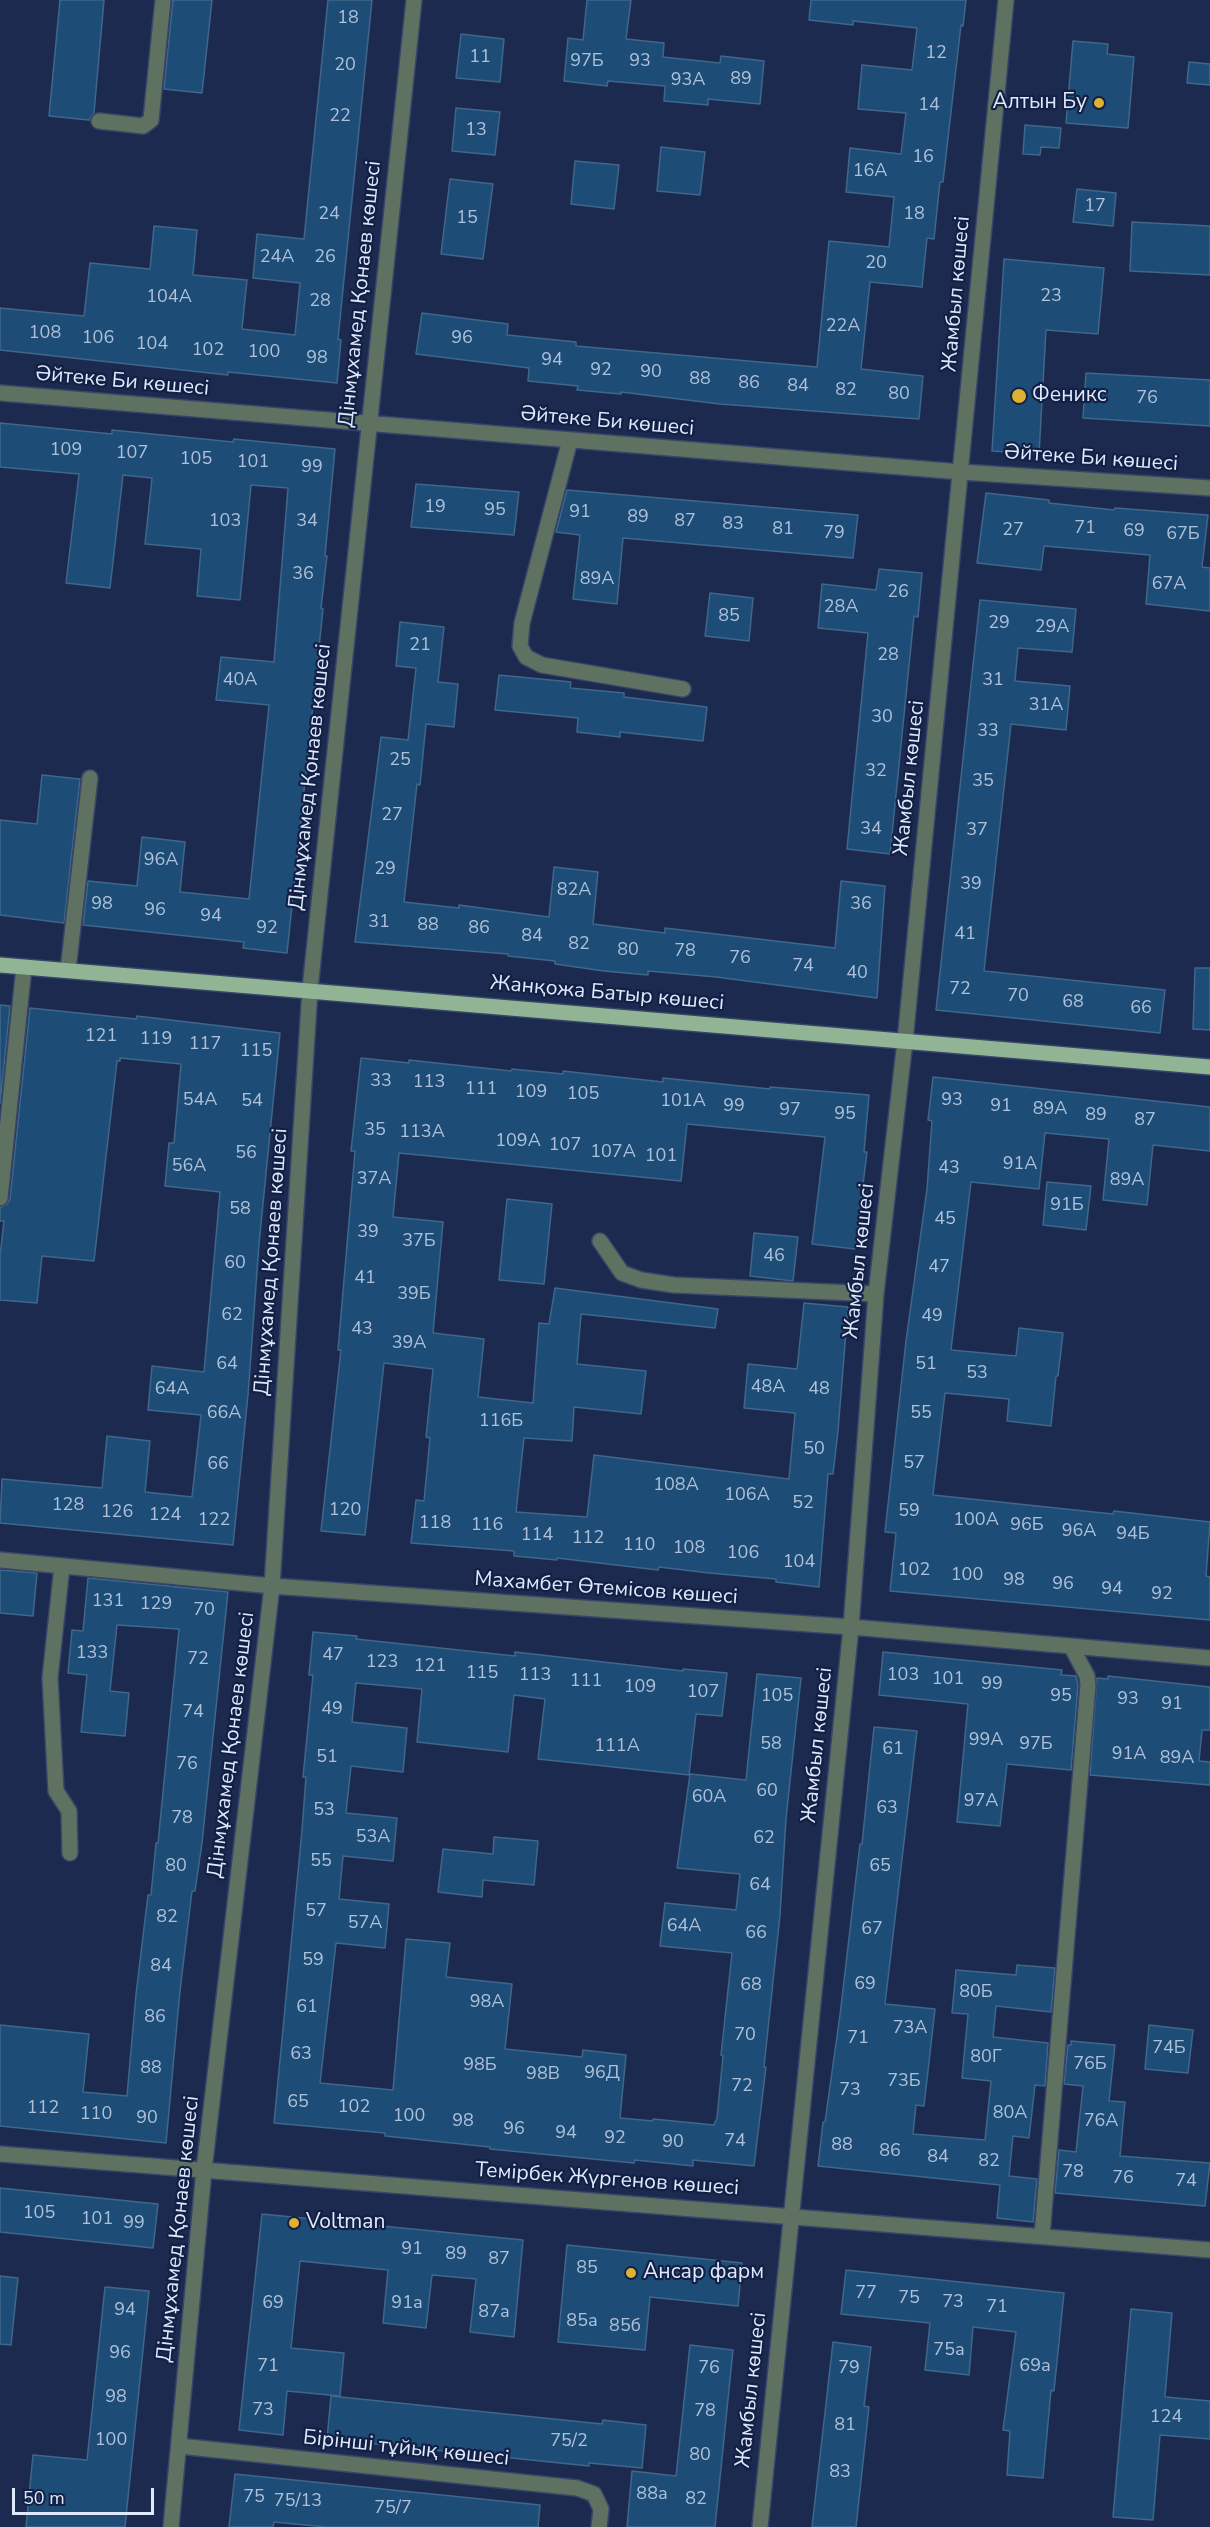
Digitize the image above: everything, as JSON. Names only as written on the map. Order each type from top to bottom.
[{"type":"main road","name":"Жанқожа Батыр көшесі","points":[[0,965],[310,989],[1210,1067]]},
{"type":"street","points":[[99,121],[143,126],[152,120],[163,0]]},
{"type":"street","name":"Дінмұхамед Қонаев көшесі","points":[[171,2527],[204,2170],[272,1586],[310,989],[414,0]]},
{"type":"street","name":"Жамбыл көшесі","points":[[760,2527],[851,1627],[876,1294],[905,1041],[1006,0]]},
{"type":"street","name":"Әйтеке Би көшесі","points":[[0,393],[961,472],[1210,488]]},
{"type":"street","points":[[570,440],[522,623],[520,646],[526,657],[542,665],[683,689]]},
{"type":"street","points":[[68,970],[90,778]]},
{"type":"street","points":[[0,1198],[24,967]]},
{"type":"street","points":[[600,1241],[622,1273],[641,1280],[674,1285],[876,1294]]},
{"type":"street","name":"Махамбет Өтемісов көшесі","points":[[0,1560],[272,1586],[851,1627],[1210,1658]]},
{"type":"street","points":[[62,1566],[50,1678],[56,1791],[69,1811],[70,1853]]},
{"type":"street","points":[[1042,2235],[1089,1685],[1087,1676],[1071,1646]]},
{"type":"street","name":"Темірбек Жүргенов көшесі","points":[[0,2154],[1210,2250]]},
{"type":"street","name":"Бірінші тұйық көшесі","points":[[179,2446],[577,2488],[594,2494],[601,2509],[599,2527]]},
{"type":"building","points":[[60,0],[104,0],[94,113],[89,120],[49,116]]},
{"type":"building","points":[[173,0],[212,0],[202,93],[164,89]]},
{"type":"building","points":[[328,0],[372,0],[338,339],[341,340],[337,383],[228,372],[228,375],[0,350],[0,308],[84,316],[90,263],[150,269],[154,226],[197,230],[193,275],[247,280],[242,329],[295,335],[300,283],[253,278],[257,234],[304,239]]},
{"type":"building","points":[[587,0],[631,0],[626,39],[664,43],[663,57],[720,63],[721,56],[764,61],[760,104],[708,99],[708,105],[664,101],[665,86],[608,81],[607,86],[564,81],[568,38],[583,40]]},
{"type":"building","points":[[811,0],[966,0],[963,26],[961,25],[943,182],[940,182],[934,239],[927,238],[922,287],[870,282],[861,369],[923,376],[919,419],[720,404],[621,392],[621,394],[577,390],[578,386],[528,381],[529,368],[416,354],[422,313],[508,324],[507,335],[576,342],[576,346],[817,367],[829,241],[889,247],[894,197],[846,192],[850,148],[901,154],[906,113],[858,109],[862,65],[912,70],[917,28],[853,21],[853,25],[809,20]]},
{"type":"building","points":[[461,34],[504,39],[500,82],[456,78]]},
{"type":"building","name":"Алтын Бу","points":[[1073,41],[1108,44],[1107,54],[1134,57],[1128,128],[1066,123]]},
{"type":"building","points":[[1189,62],[1210,64],[1210,85],[1187,83]]},
{"type":"building","points":[[456,108],[500,112],[495,155],[452,151]]},
{"type":"building","points":[[1025,125],[1061,128],[1059,148],[1041,147],[1040,155],[1023,154]]},
{"type":"building","points":[[661,147],[705,152],[700,195],[657,191]]},
{"type":"building","points":[[575,161],[619,165],[614,209],[571,204]]},
{"type":"building","points":[[450,179],[493,184],[483,259],[441,254]]},
{"type":"building","points":[[1077,189],[1116,193],[1113,226],[1073,222]]},
{"type":"building","points":[[1132,222],[1210,226],[1210,275],[1130,271]]},
{"type":"building","points":[[1004,259],[1104,268],[1098,334],[1046,330],[1039,454],[992,451]]},
{"type":"building","points":[[1086,373],[1210,380],[1210,426],[1083,418]]},
{"type":"building","points":[[0,423],[112,434],[112,430],[335,449],[321,608],[323,609],[287,953],[243,948],[244,942],[83,925],[88,881],[137,886],[142,837],[185,842],[180,892],[249,899],[269,705],[216,700],[221,657],[274,662],[288,488],[251,485],[240,600],[197,596],[201,549],[145,544],[152,478],[123,475],[110,588],[66,583],[79,474],[0,467]]},
{"type":"building","points":[[416,484],[519,492],[514,535],[411,527]]},
{"type":"building","points":[[567,490],[858,515],[853,558],[623,538],[617,604],[573,599],[580,535],[556,532]]},
{"type":"building","points":[[986,493],[1114,510],[1115,508],[1208,515],[1202,567],[1210,568],[1210,611],[1146,604],[1150,555],[1044,546],[1041,570],[977,563]]},
{"type":"building","points":[[879,569],[922,573],[918,617],[914,616],[890,854],[847,849],[868,633],[818,628],[822,584],[876,590]]},
{"type":"building","points":[[710,593],[753,598],[749,641],[705,636]]},
{"type":"building","points":[[980,600],[1076,609],[1072,652],[1018,648],[1015,681],[1070,686],[1066,730],[1011,724],[984,971],[1165,990],[1160,1033],[936,1010]]},
{"type":"building","points":[[400,622],[444,627],[438,682],[458,684],[454,727],[426,724],[404,902],[459,908],[459,905],[549,917],[554,867],[598,872],[593,924],[665,933],[665,928],[835,948],[841,881],[885,886],[877,998],[716,977],[648,971],[648,975],[604,971],[555,964],[555,961],[508,956],[508,954],[355,942],[381,737],[408,740],[416,668],[396,666]]},
{"type":"building","points":[[499,675],[571,682],[570,688],[624,693],[624,697],[707,707],[703,741],[620,732],[620,737],[577,732],[578,718],[495,710]]},
{"type":"building","points":[[42,775],[80,779],[64,923],[0,915],[0,820],[37,824]]},
{"type":"building","points":[[1195,968],[1210,968],[1210,1030],[1193,1029]]},
{"type":"building","points":[[0,1005],[10,1006],[0,1104]]},
{"type":"building","points":[[30,1008],[136,1019],[137,1016],[280,1033],[233,1545],[0,1523],[2,1479],[102,1488],[107,1436],[150,1441],[145,1492],[192,1497],[201,1415],[148,1410],[152,1366],[204,1372],[220,1192],[165,1186],[169,1143],[174,1143],[181,1064],[120,1058],[120,1061],[117,1061],[94,1261],[42,1256],[37,1303],[0,1300],[0,1256],[4,1221],[0,1221],[0,1208],[10,1199]]},
{"type":"building","points":[[361,1058],[409,1063],[409,1060],[511,1071],[512,1069],[563,1074],[563,1071],[663,1082],[663,1078],[770,1089],[770,1087],[869,1095],[864,1152],[867,1152],[855,1249],[812,1244],[825,1137],[687,1124],[681,1181],[399,1153],[393,1217],[443,1222],[433,1333],[484,1339],[478,1397],[533,1403],[539,1323],[549,1324],[555,1288],[718,1309],[715,1328],[581,1314],[577,1364],[646,1371],[641,1414],[574,1407],[572,1441],[524,1438],[516,1512],[587,1517],[594,1455],[789,1479],[795,1413],[744,1408],[748,1364],[797,1369],[804,1303],[848,1307],[838,1431],[833,1474],[828,1474],[819,1587],[776,1582],[776,1579],[514,1556],[514,1551],[411,1543],[416,1500],[424,1501],[430,1438],[426,1437],[433,1369],[384,1363],[365,1535],[321,1531],[341,1350],[338,1350],[355,1151],[351,1151]]},
{"type":"building","points":[[933,1077],[1210,1107],[1210,1151],[1153,1145],[1147,1205],[1103,1200],[1109,1139],[1045,1133],[1039,1189],[971,1182],[951,1350],[1016,1356],[1019,1328],[1063,1333],[1058,1376],[1056,1376],[1051,1426],[1007,1421],[1009,1399],[945,1393],[933,1495],[1210,1522],[1206,1576],[1210,1577],[1210,1620],[890,1591],[896,1533],[885,1532],[906,1341],[927,1189],[932,1121],[928,1120]]},
{"type":"building","points":[[1047,1182],[1091,1186],[1086,1230],[1043,1225]]},
{"type":"building","points":[[507,1199],[552,1204],[544,1284],[499,1280]]},
{"type":"building","points":[[754,1233],[798,1237],[793,1281],[750,1276]]},
{"type":"building","points":[[0,1570],[37,1573],[33,1616],[0,1613]]},
{"type":"building","points":[[88,1578],[228,1592],[202,1843],[195,1891],[192,1891],[180,1991],[166,2143],[0,2126],[0,2025],[89,2034],[83,2092],[127,2096],[148,1895],[151,1895],[156,1843],[158,1843],[179,1629],[117,1625],[110,1691],[129,1693],[125,1736],[81,1732],[87,1675],[68,1673],[72,1630],[83,1631]]},
{"type":"building","points":[[313,1632],[357,1636],[356,1639],[515,1656],[515,1652],[683,1671],[683,1669],[727,1673],[722,1716],[696,1714],[689,1775],[538,1759],[545,1699],[514,1695],[508,1752],[417,1742],[422,1689],[356,1683],[352,1722],[407,1728],[403,1772],[351,1766],[346,1813],[397,1818],[393,1861],[343,1856],[339,1899],[389,1904],[385,1948],[336,1943],[320,2083],[393,2090],[406,1939],[450,1943],[446,1977],[512,1984],[505,2049],[582,2057],[583,2050],[626,2055],[620,2118],[714,2125],[717,2118],[732,1953],[660,1946],[665,1903],[736,1910],[740,1874],[677,1868],[690,1774],[746,1780],[757,1674],[801,1678],[786,1819],[780,1915],[764,2067],[766,2067],[754,2166],[693,2160],[693,2166],[635,2160],[634,2163],[490,2149],[490,2147],[385,2136],[385,2133],[274,2123],[302,1830],[306,1777],[303,1777],[313,1675],[309,1675]]},
{"type":"building","points":[[883,1652],[1062,1670],[1061,1675],[1076,1676],[1078,1685],[1071,1770],[1007,1764],[1000,1826],[957,1822],[968,1704],[879,1695]]},
{"type":"building","points":[[1108,1676],[1210,1687],[1210,1730],[1202,1730],[1199,1761],[1210,1762],[1210,1785],[1090,1775],[1097,1678],[1108,1679]]},
{"type":"building","points":[[874,1727],[917,1731],[885,2004],[935,2009],[924,2106],[916,2105],[913,2134],[985,2140],[991,2081],[962,2078],[968,2014],[952,2013],[956,1970],[1016,1975],[1017,1965],[1055,1968],[1051,2012],[996,2006],[993,2037],[1048,2043],[1045,2086],[1035,2085],[1029,2138],[1013,2136],[1009,2176],[1037,2179],[1033,2222],[997,2218],[1000,2185],[818,2166],[840,2015],[860,1844],[862,1844]]},
{"type":"building","points":[[494,1837],[538,1841],[534,1885],[483,1880],[482,1897],[438,1892],[443,1849],[493,1854]]},
{"type":"building","points":[[1149,2025],[1193,2030],[1188,2073],[1145,2069]]},
{"type":"building","points":[[1071,2041],[1115,2045],[1109,2101],[1125,2102],[1120,2156],[1210,2163],[1205,2206],[1055,2193],[1059,2150],[1076,2152],[1083,2086],[1064,2084],[1068,2045],[1071,2045]]},
{"type":"building","points":[[0,2188],[158,2204],[153,2248],[0,2232]]},
{"type":"building","points":[[262,2214],[523,2240],[514,2337],[470,2332],[476,2279],[432,2275],[426,2328],[383,2323],[388,2270],[300,2261],[291,2348],[344,2353],[340,2396],[287,2391],[283,2435],[239,2430]]},
{"type":"building","points":[[567,2245],[742,2263],[738,2306],[650,2297],[645,2350],[558,2342]]},
{"type":"building","points":[[846,2270],[1064,2293],[1054,2391],[1051,2390],[1043,2478],[1007,2475],[1010,2431],[1003,2430],[1016,2332],[973,2327],[969,2375],[925,2370],[930,2323],[841,2314]]},
{"type":"building","points":[[0,2276],[18,2278],[11,2345],[0,2344]]},
{"type":"building","points":[[105,2287],[149,2291],[125,2527],[26,2527],[33,2455],[87,2460]]},
{"type":"building","points":[[1131,2309],[1172,2313],[1165,2397],[1210,2401],[1210,2439],[1160,2435],[1153,2520],[1113,2517]]},
{"type":"building","points":[[833,2342],[871,2347],[864,2406],[869,2407],[856,2527],[812,2527]]},
{"type":"building","points":[[690,2345],[733,2350],[715,2527],[627,2527],[632,2471],[676,2476]]},
{"type":"building","points":[[331,2396],[602,2424],[603,2420],[646,2425],[642,2468],[589,2463],[589,2466],[327,2439]]},
{"type":"building","points":[[235,2474],[540,2505],[538,2527],[326,2527],[274,2522],[273,2527],[229,2527]]},
{"type":"place","name":"Алтын Бу","points":[[1099,103]]},
{"type":"place","name":"Феникс","points":[[1019,396]]},
{"type":"place","name":"Voltman","points":[[294,2223]]},
{"type":"place","name":"Ансар фарм","points":[[631,2273]]}]
